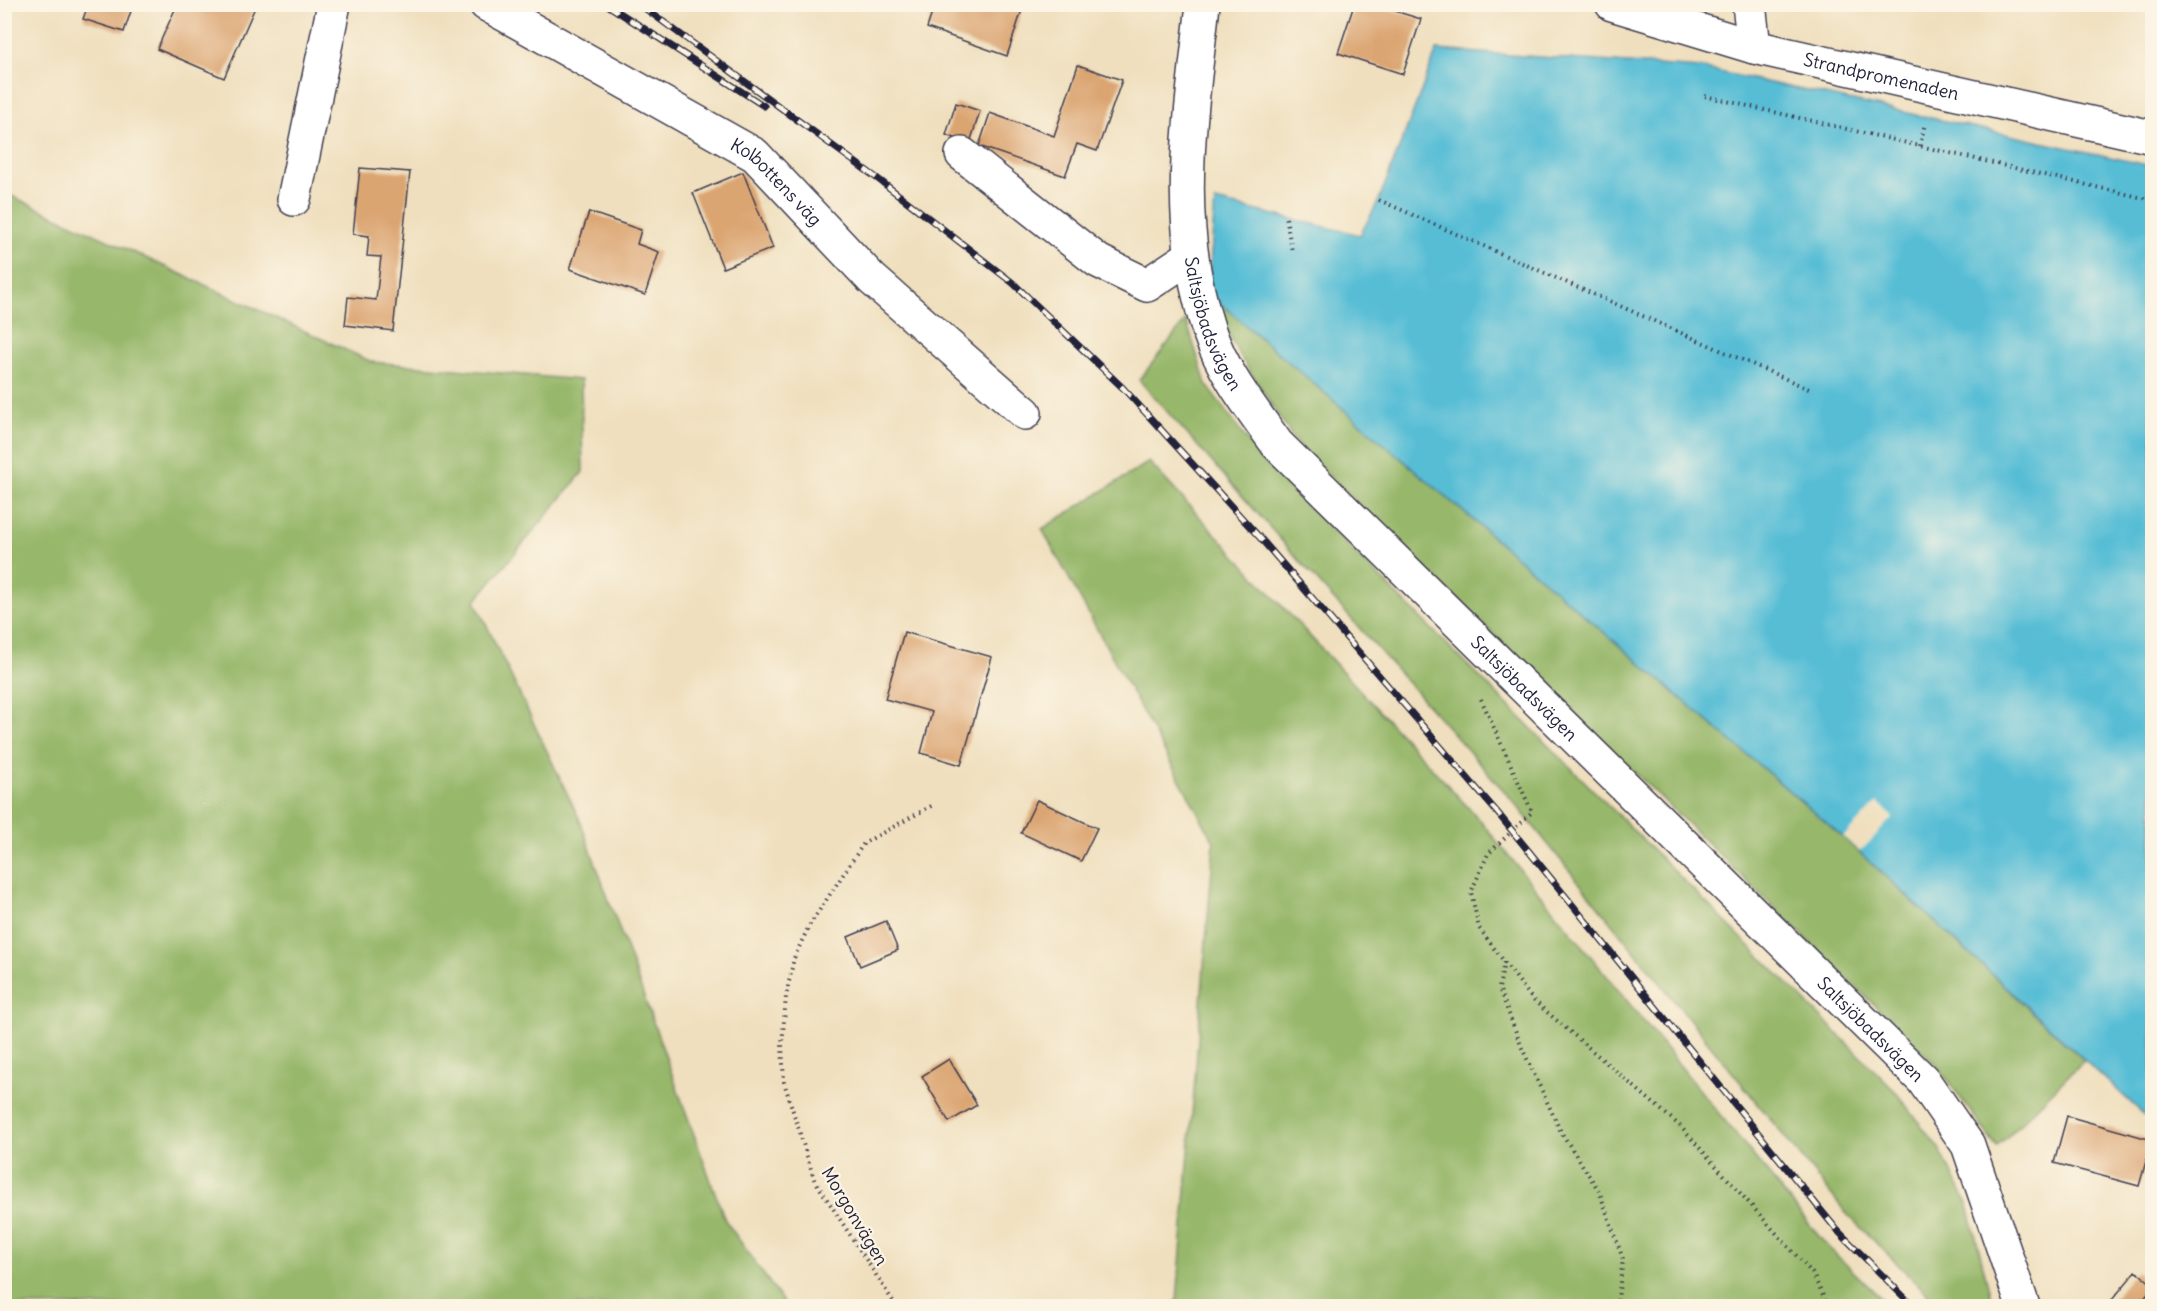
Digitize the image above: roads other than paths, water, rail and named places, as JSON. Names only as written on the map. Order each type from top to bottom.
[{"type":"street","points":[[294,199],[334,4]]},
{"type":"street","name":"Kolbottens väg","points":[[486,4],[755,155],[872,279],[1025,413]]},
{"type":"street","name":"Saltsjöbadsvägen","points":[[1203,4],[1185,183],[1189,257],[1209,332],[1233,381],[1277,444],[1923,1080],[1968,1145],[2023,1306]]},
{"type":"street","name":"Strandpromenaden","points":[[1612,4],[1754,47],[2152,137]]},
{"type":"street","points":[[1749,4],[1754,47]]},
{"type":"street","points":[[962,154],[1098,261],[1148,285],[1189,257]]},
{"type":"water","points":[[1437,50],[1701,68],[2152,166],[2152,1122],[1843,837],[1208,293],[1215,201],[1360,235],[1379,200]]},
{"type":"railway","points":[[606,4],[764,106]]},
{"type":"railway","points":[[639,4],[878,179],[1013,283],[1123,388],[1262,540],[1496,811],[1837,1230],[1913,1306]]}]
